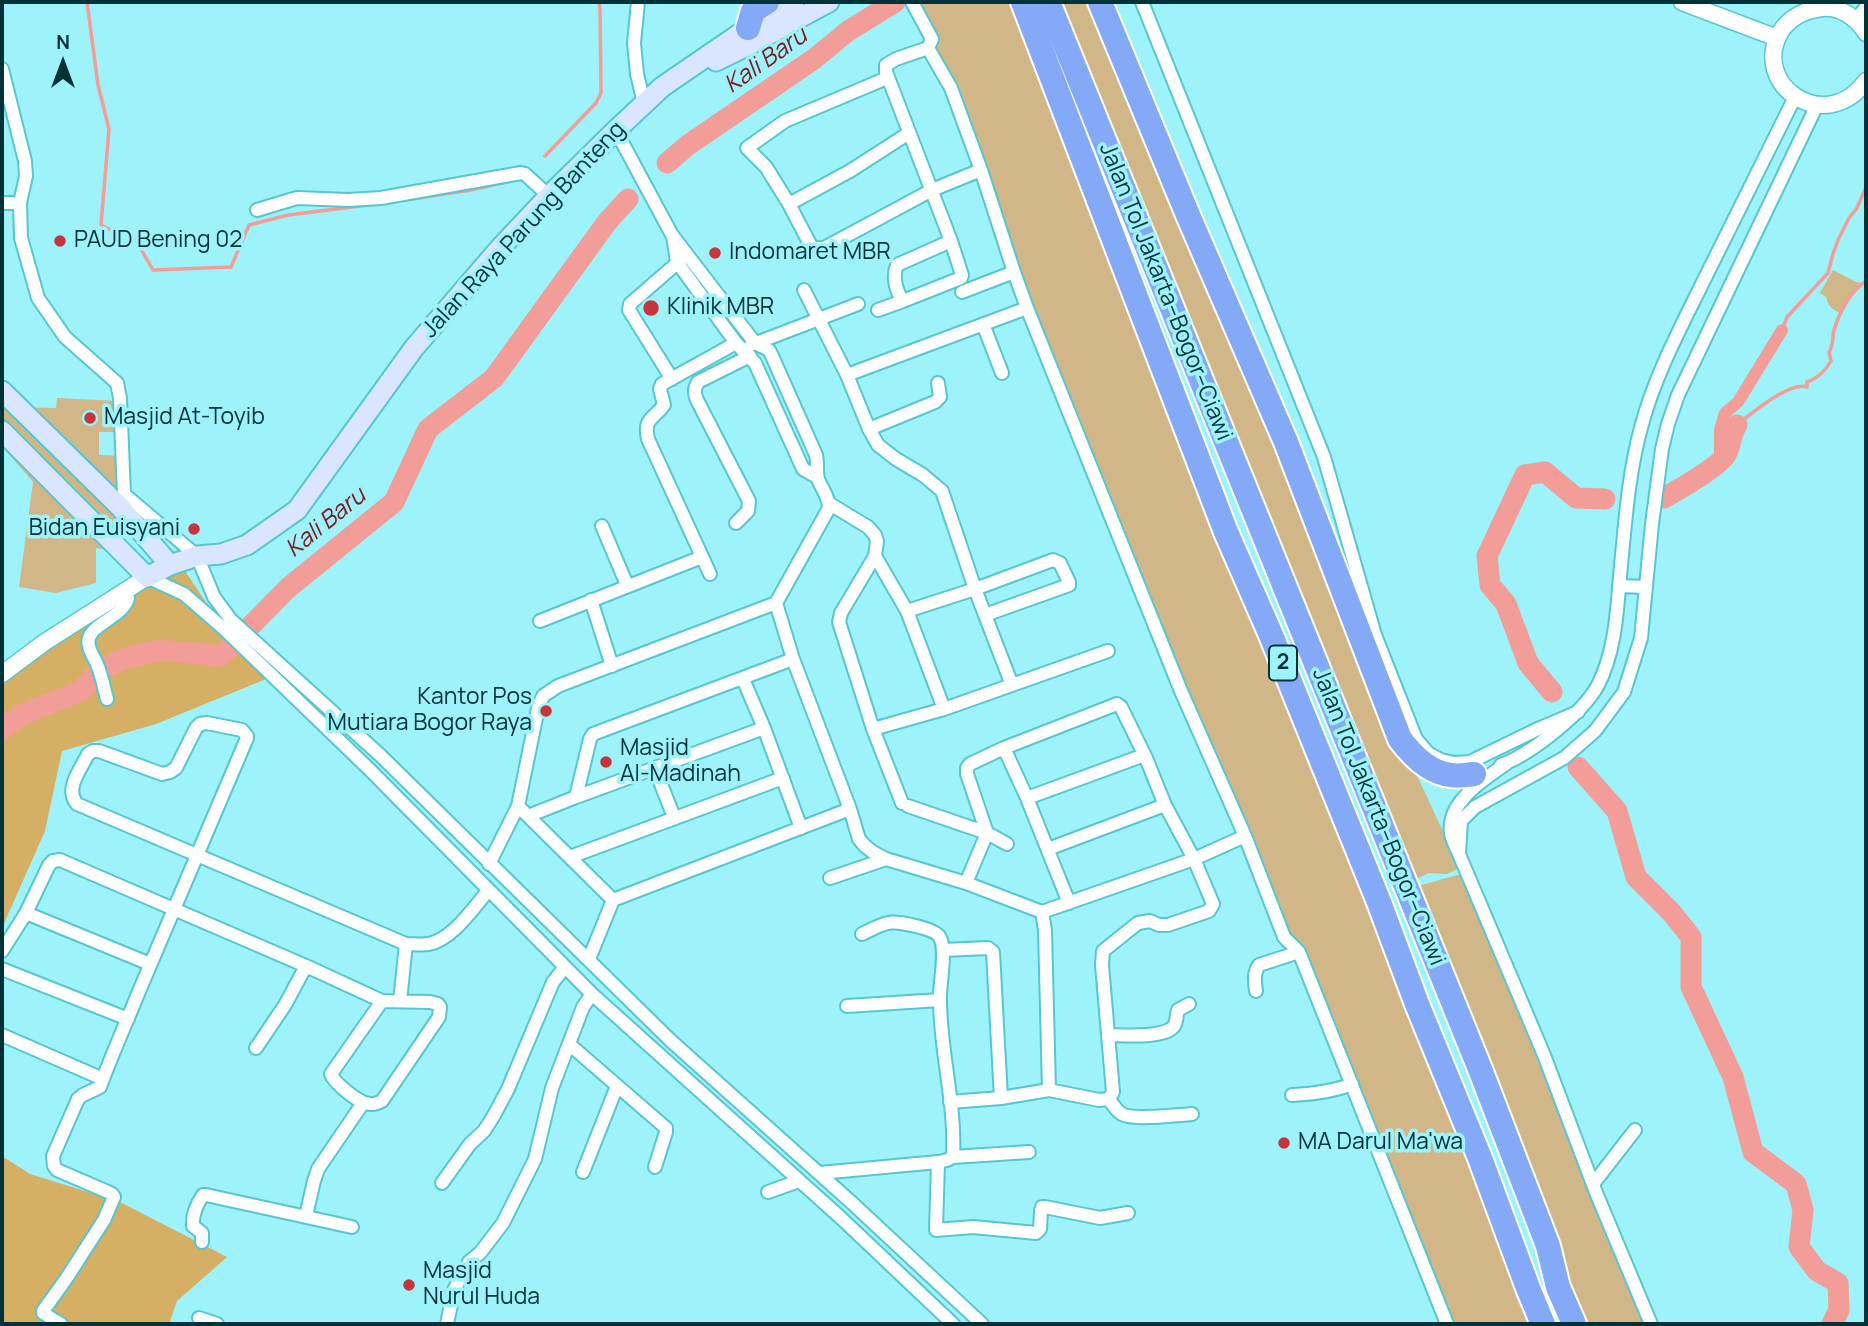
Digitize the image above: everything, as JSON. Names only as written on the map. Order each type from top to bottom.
[{"type":"highway","points":[[753,35],[753,11],[767,2]]},
{"type":"highway","name":"Jalan Tol Jakarta–Bogor–Ciawi","points":[[1023,2],[1221,519],[1374,889],[1543,1324]]},
{"type":"highway","points":[[1100,2],[1286,442],[1400,739],[1413,755],[1431,769],[1449,775],[1474,774]]},
{"type":"highway","name":"Jalan Tol Jakarta–Bogor–Ciawi","points":[[1052,11],[1480,1069],[1548,1246],[1558,1286],[1574,1324]]},
{"type":"main road","name":"Jalan Raya Parung Banteng","points":[[753,35],[794,2]]},
{"type":"main road","name":"Jalan Raya Parung Banteng","points":[[148,577],[170,565],[197,556],[221,554],[247,545],[297,510],[414,348],[500,248],[550,197],[618,137],[644,103],[662,87],[753,35],[829,2]]},
{"type":"main road","points":[[2,391],[122,500],[170,565]]},
{"type":"main road","points":[[2,431],[148,577]]},
{"type":"street","points":[[638,2],[635,60],[644,103]]},
{"type":"street","points":[[912,2],[951,88],[1027,308],[1181,691],[1245,835],[1284,937],[1298,951],[1447,1324]]},
{"type":"street","points":[[1142,2],[1324,457],[1375,635],[1416,739],[1428,753],[1441,760],[1470,762],[1578,712]]},
{"type":"street","points":[[1682,2],[1777,38]]},
{"type":"street","points":[[1863,20],[1832,8],[1806,10],[1784,26],[1774,51],[1775,68],[1782,84],[1795,97],[1817,106],[1832,105],[1863,90]]},
{"type":"street","points":[[878,310],[961,278],[962,272],[951,241],[887,78],[886,65],[930,43]]},
{"type":"street","points":[[2,69],[26,176],[20,203],[21,238],[38,298],[65,337],[117,383],[120,398],[122,500],[197,556],[227,624]]},
{"type":"street","points":[[887,78],[785,121],[747,148],[766,167],[813,248],[824,248],[932,190],[981,170]]},
{"type":"street","points":[[1651,1324],[1593,1184],[1544,1055],[1450,831],[1455,811],[1468,792],[1578,712],[1598,685],[1611,649],[1635,451],[1652,392],[1677,334],[1795,97]]},
{"type":"street","points":[[1459,853],[1461,821],[1475,807],[1564,758],[1595,731],[1623,692],[1641,638],[1662,449],[1668,424],[1678,395],[1817,106]]},
{"type":"street","points":[[789,204],[850,172],[909,133]]},
{"type":"street","points":[[618,137],[682,258],[760,372],[803,469],[817,477]]},
{"type":"street","points":[[257,210],[297,198],[381,198],[520,173],[526,174],[550,197]]},
{"type":"street","points":[[2,203],[20,203]]},
{"type":"street","points":[[903,301],[897,291],[897,265],[951,241]]},
{"type":"street","points":[[682,258],[746,348]]},
{"type":"street","points":[[672,379],[629,310],[630,304],[682,258]]},
{"type":"street","points":[[962,292],[1014,272]]},
{"type":"street","points":[[804,290],[847,375],[878,445],[942,491],[975,589],[1012,685]]},
{"type":"street","points":[[710,574],[648,439],[648,422],[664,405],[660,394],[662,384],[858,304]]},
{"type":"street","points":[[847,375],[1027,308]]},
{"type":"street","points":[[983,324],[1002,373]]},
{"type":"street","points":[[736,523],[748,511],[749,500],[697,400],[695,387],[698,382],[746,348],[769,350],[816,455],[817,477],[830,504],[864,524],[873,532],[877,541],[875,556],[839,618],[873,729],[905,804],[987,833],[1007,844]]},
{"type":"street","points":[[869,429],[935,402],[940,397],[938,383]]},
{"type":"street","points":[[489,864],[523,811],[541,699],[558,686],[776,603],[826,517],[830,504]]},
{"type":"street","points":[[602,526],[627,585]]},
{"type":"street","points":[[875,556],[907,611],[944,709]]},
{"type":"street","points":[[540,621],[702,557]]},
{"type":"street","points":[[907,611],[1054,560],[1060,563],[1069,582],[1065,588],[985,615]]},
{"type":"street","points":[[148,577],[184,594],[227,624],[592,994],[953,1324]]},
{"type":"street","name":"Jalan Raya Parung Banteng","points":[[2,674],[45,642],[148,577]]},
{"type":"street","points":[[1619,586],[1646,587]]},
{"type":"street","points":[[107,699],[88,637],[94,629],[125,607],[128,597],[124,592]]},
{"type":"street","points":[[591,600],[612,666]]},
{"type":"street","points":[[776,603],[793,659],[859,839],[871,852],[966,883],[1042,912],[1194,859],[1245,835]]},
{"type":"street","points":[[254,650],[381,756],[670,1040],[820,1173],[982,1324]]},
{"type":"street","points":[[873,729],[944,709],[1108,651]]},
{"type":"street","points":[[576,797],[593,734],[793,659]]},
{"type":"street","points":[[743,679],[801,828]]},
{"type":"street","points":[[966,883],[987,833],[967,768],[973,762],[1004,748],[1117,704],[1121,707],[1212,898],[1212,908],[1168,925],[1150,921],[1138,923],[1102,953],[1113,1092],[1109,1100]]},
{"type":"street","points":[[61,1324],[43,1311],[104,1220],[114,1197],[57,1170],[53,1156],[78,1099],[100,1087],[150,964],[197,856],[247,738],[245,732],[207,723],[200,724],[176,768],[168,773],[155,773],[99,751],[88,754],[71,790],[75,803],[197,856],[406,944],[429,944],[442,939],[458,926],[488,891]]},
{"type":"street","points":[[523,811],[576,797],[764,728]]},
{"type":"street","points":[[1004,748],[1069,903]]},
{"type":"street","points":[[369,769],[381,756]]},
{"type":"street","points":[[1027,798],[1139,757],[1146,758]]},
{"type":"street","points":[[1474,774],[1507,763]]},
{"type":"street","points":[[655,769],[674,817]]},
{"type":"street","points":[[570,857],[783,778]]},
{"type":"street","points":[[1048,849],[1165,804]]},
{"type":"street","points":[[589,959],[613,900],[849,808]]},
{"type":"street","points":[[523,811],[613,900]]},
{"type":"street","points":[[831,878],[886,859]]},
{"type":"street","points":[[2,951],[26,913],[48,865],[57,860],[382,1001],[436,1003],[440,1007],[440,1015],[382,1101],[363,1103],[334,1080],[331,1074],[382,1001]]},
{"type":"street","points":[[1042,912],[1045,930],[1049,1090]]},
{"type":"street","points":[[26,913],[150,964]]},
{"type":"street","points":[[862,934],[889,923],[937,933],[942,940],[940,1000],[953,1157]]},
{"type":"street","points":[[400,1001],[406,944]]},
{"type":"street","points":[[943,950],[988,948],[993,951],[1001,1098]]},
{"type":"street","points":[[1256,991],[1255,970],[1259,965],[1298,951]]},
{"type":"street","points":[[256,1048],[285,1006],[306,966]]},
{"type":"street","points":[[442,1183],[493,1117],[508,1089],[553,982],[565,967]]},
{"type":"street","points":[[2,969],[128,1018]]},
{"type":"street","points":[[447,1324],[454,1290],[464,1271],[503,1223],[535,1159],[552,1088],[583,1007],[592,994]]},
{"type":"street","points":[[847,1006],[940,1000]]},
{"type":"street","points":[[1108,1035],[1159,1034],[1170,1030],[1176,1021],[1178,1010],[1189,1004]]},
{"type":"street","points":[[2,1036],[103,1079]]},
{"type":"street","points":[[656,1054],[670,1040]]},
{"type":"street","points":[[569,1044],[666,1128],[654,1167]]},
{"type":"street","points":[[1292,1095],[1324,1093],[1352,1084]]},
{"type":"street","points":[[583,1172],[618,1086]]},
{"type":"street","points":[[950,1102],[1001,1098],[1049,1090],[1109,1100]]},
{"type":"street","points":[[1109,1100],[1117,1111],[1125,1116],[1192,1114]]},
{"type":"street","points":[[306,1216],[318,1169],[363,1103]]},
{"type":"street","points":[[1593,1184],[1635,1130]]},
{"type":"street","points":[[820,1173],[947,1160],[953,1157],[1029,1152]]},
{"type":"street","points":[[938,1161],[936,1230],[973,1227],[1036,1233],[1040,1229],[1041,1208],[1045,1207],[1100,1218],[1128,1213]]},
{"type":"street","points":[[768,1192],[799,1181]]},
{"type":"street","points":[[202,1242],[202,1233],[193,1226],[192,1220],[203,1195],[352,1227]]},
{"type":"street","points":[[199,1318],[217,1324]]},
{"type":"shaded area","points":[[912,2],[1023,2],[1543,1324],[1445,1324],[1299,952],[1284,937],[1014,272],[981,170],[934,61],[932,39]]},
{"type":"shaded area","points":[[1048,2],[1100,2],[1400,739],[1460,868],[1447,874],[1429,873],[1412,881]]},
{"type":"shaded area","points":[[1833,270],[1863,283],[1852,292],[1840,313],[1831,307],[1826,297],[1820,293]]},
{"type":"shaded area","points":[[57,398],[118,401],[118,432],[99,432],[99,455],[122,456],[120,552],[96,548],[96,583],[56,593],[19,587],[33,482],[2,446],[2,407],[56,408]]},
{"type":"shaded area","points":[[179,562],[223,628],[271,677],[156,724],[62,751],[45,831],[2,928],[2,674]]},
{"type":"shaded area","points":[[1465,873],[1651,1324],[1574,1324],[1414,887]]},
{"type":"shaded area","points":[[2,1156],[30,1174],[120,1202],[227,1257],[177,1301],[169,1324],[2,1324]]},
{"type":"waterway","points":[[87,2],[98,85],[109,129],[101,225],[113,231],[130,230],[153,270],[231,267],[249,225],[288,215],[384,203]]},
{"type":"waterway","points":[[545,156],[596,103],[601,93],[599,2]]},
{"type":"waterway","name":"Kali Baru","points":[[667,163],[688,145],[814,59],[848,31],[895,2]]},
{"type":"waterway","points":[[405,200],[511,181]]},
{"type":"waterway","points":[[1782,330],[1787,317],[1828,273],[1838,240],[1866,187]]},
{"type":"waterway","name":"Kali Baru","points":[[106,667],[125,658],[160,650],[221,656],[288,588],[394,502],[428,429],[494,378],[607,222],[628,199]]},
{"type":"waterway","points":[[1737,425],[1781,393],[1800,386],[1807,387],[1807,382],[1824,371],[1831,361],[1829,352],[1839,316],[1850,296],[1866,281]]},
{"type":"waterway","points":[[1720,461],[1720,430],[1725,413],[1738,402],[1782,330]]},
{"type":"waterway","points":[[1664,498],[1721,461],[1737,425]]},
{"type":"waterway","points":[[1552,692],[1528,663],[1506,604],[1490,585],[1487,556],[1525,475],[1545,472],[1576,498],[1605,499]]},
{"type":"waterway","name":"Kali Baru","points":[[2,729],[23,714],[81,691],[93,677]]},
{"type":"waterway","points":[[1578,767],[1617,811],[1636,877],[1672,913],[1691,937],[1691,987],[1733,1077],[1753,1152],[1796,1184],[1803,1210],[1799,1247],[1817,1271],[1838,1283],[1839,1310],[1832,1324]]},
{"type":"place","name":"PAUD Bening 02","points":[[60,241]]},
{"type":"place","name":"Indomaret MBR","points":[[715,253]]},
{"type":"place","name":"Klinik MBR","points":[[651,308]]},
{"type":"place","name":"Masjid At-Toyib","points":[[90,418]]},
{"type":"place","name":"Bidan Euisyani","points":[[194,529]]},
{"type":"place","name":"Kantor Pos Mutiara Bogor Raya","points":[[546,711]]},
{"type":"place","name":"Masjid Al-Madinah","points":[[606,762]]},
{"type":"place","name":"MA Darul Ma'wa","points":[[1284,1143]]},
{"type":"place","name":"Masjid Nurul Huda","points":[[409,1285]]}]
